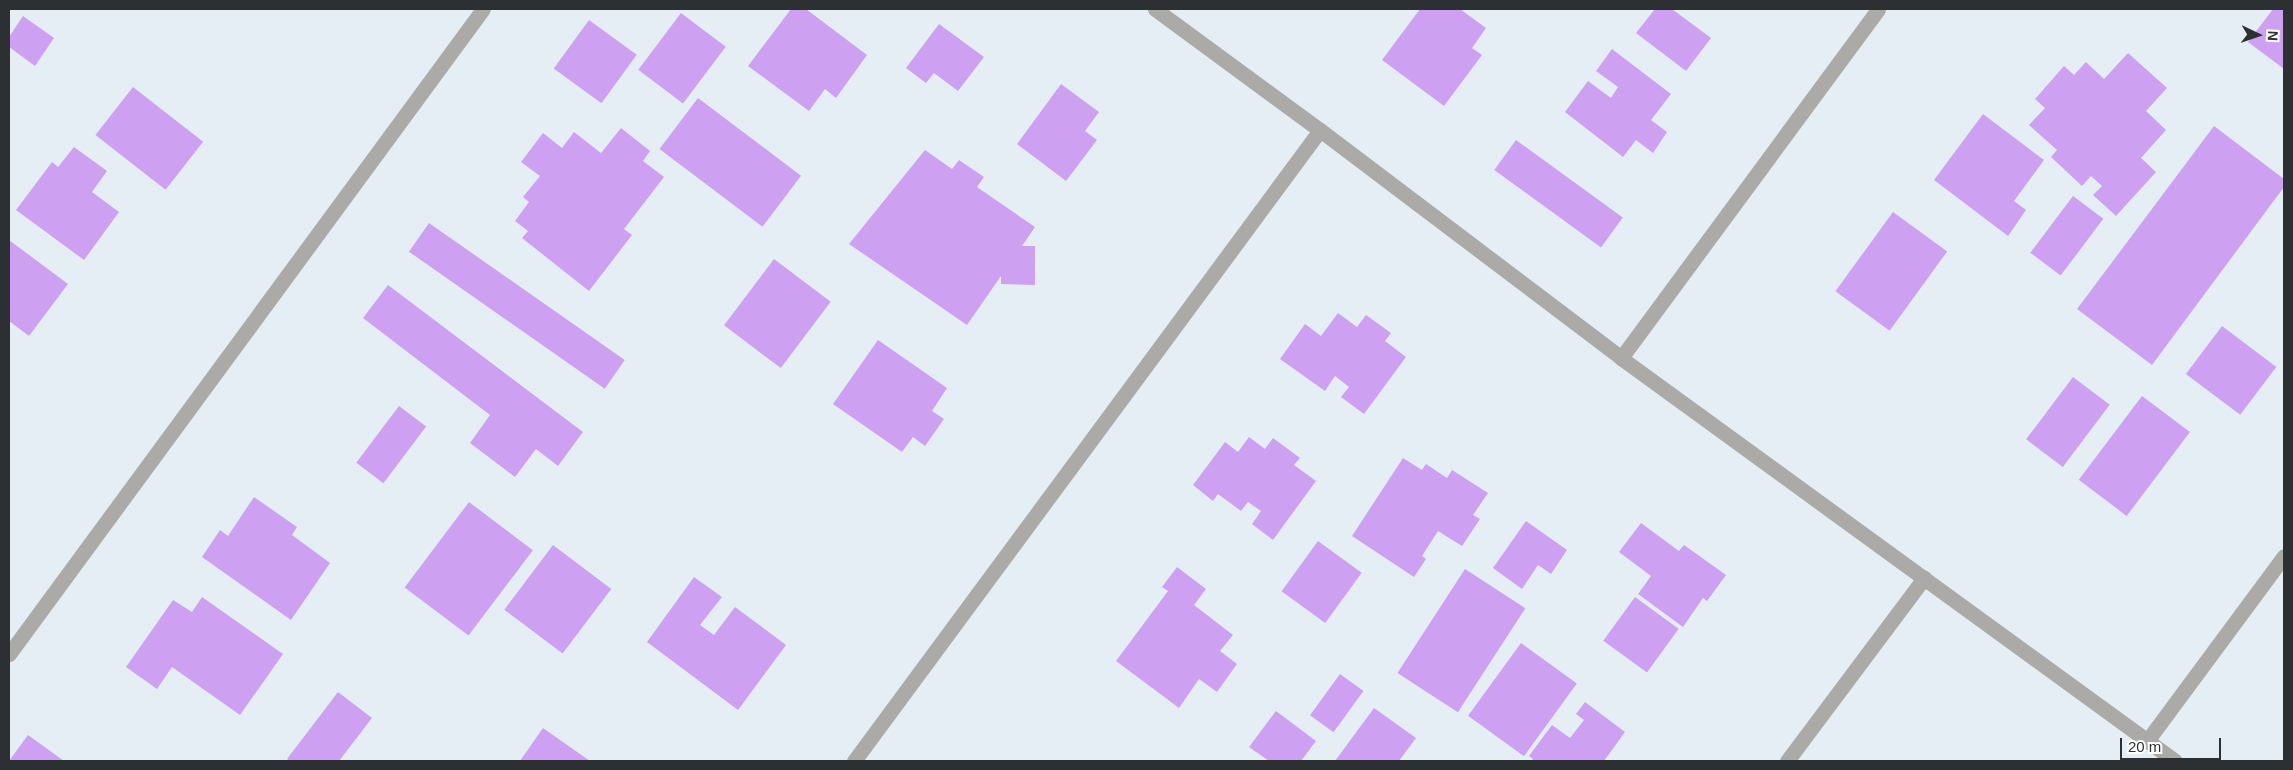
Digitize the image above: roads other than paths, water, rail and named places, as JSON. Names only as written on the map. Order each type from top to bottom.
[{"type":"street","points":[[9,654],[483,9]]},
{"type":"street","points":[[1155,9],[1320,130],[1621,358],[2174,761]]},
{"type":"street","points":[[1621,358],[1878,9]]},
{"type":"street","points":[[854,761],[1320,130]]},
{"type":"street","points":[[2148,742],[2284,556]]},
{"type":"street","points":[[1787,761],[1924,578]]}]
